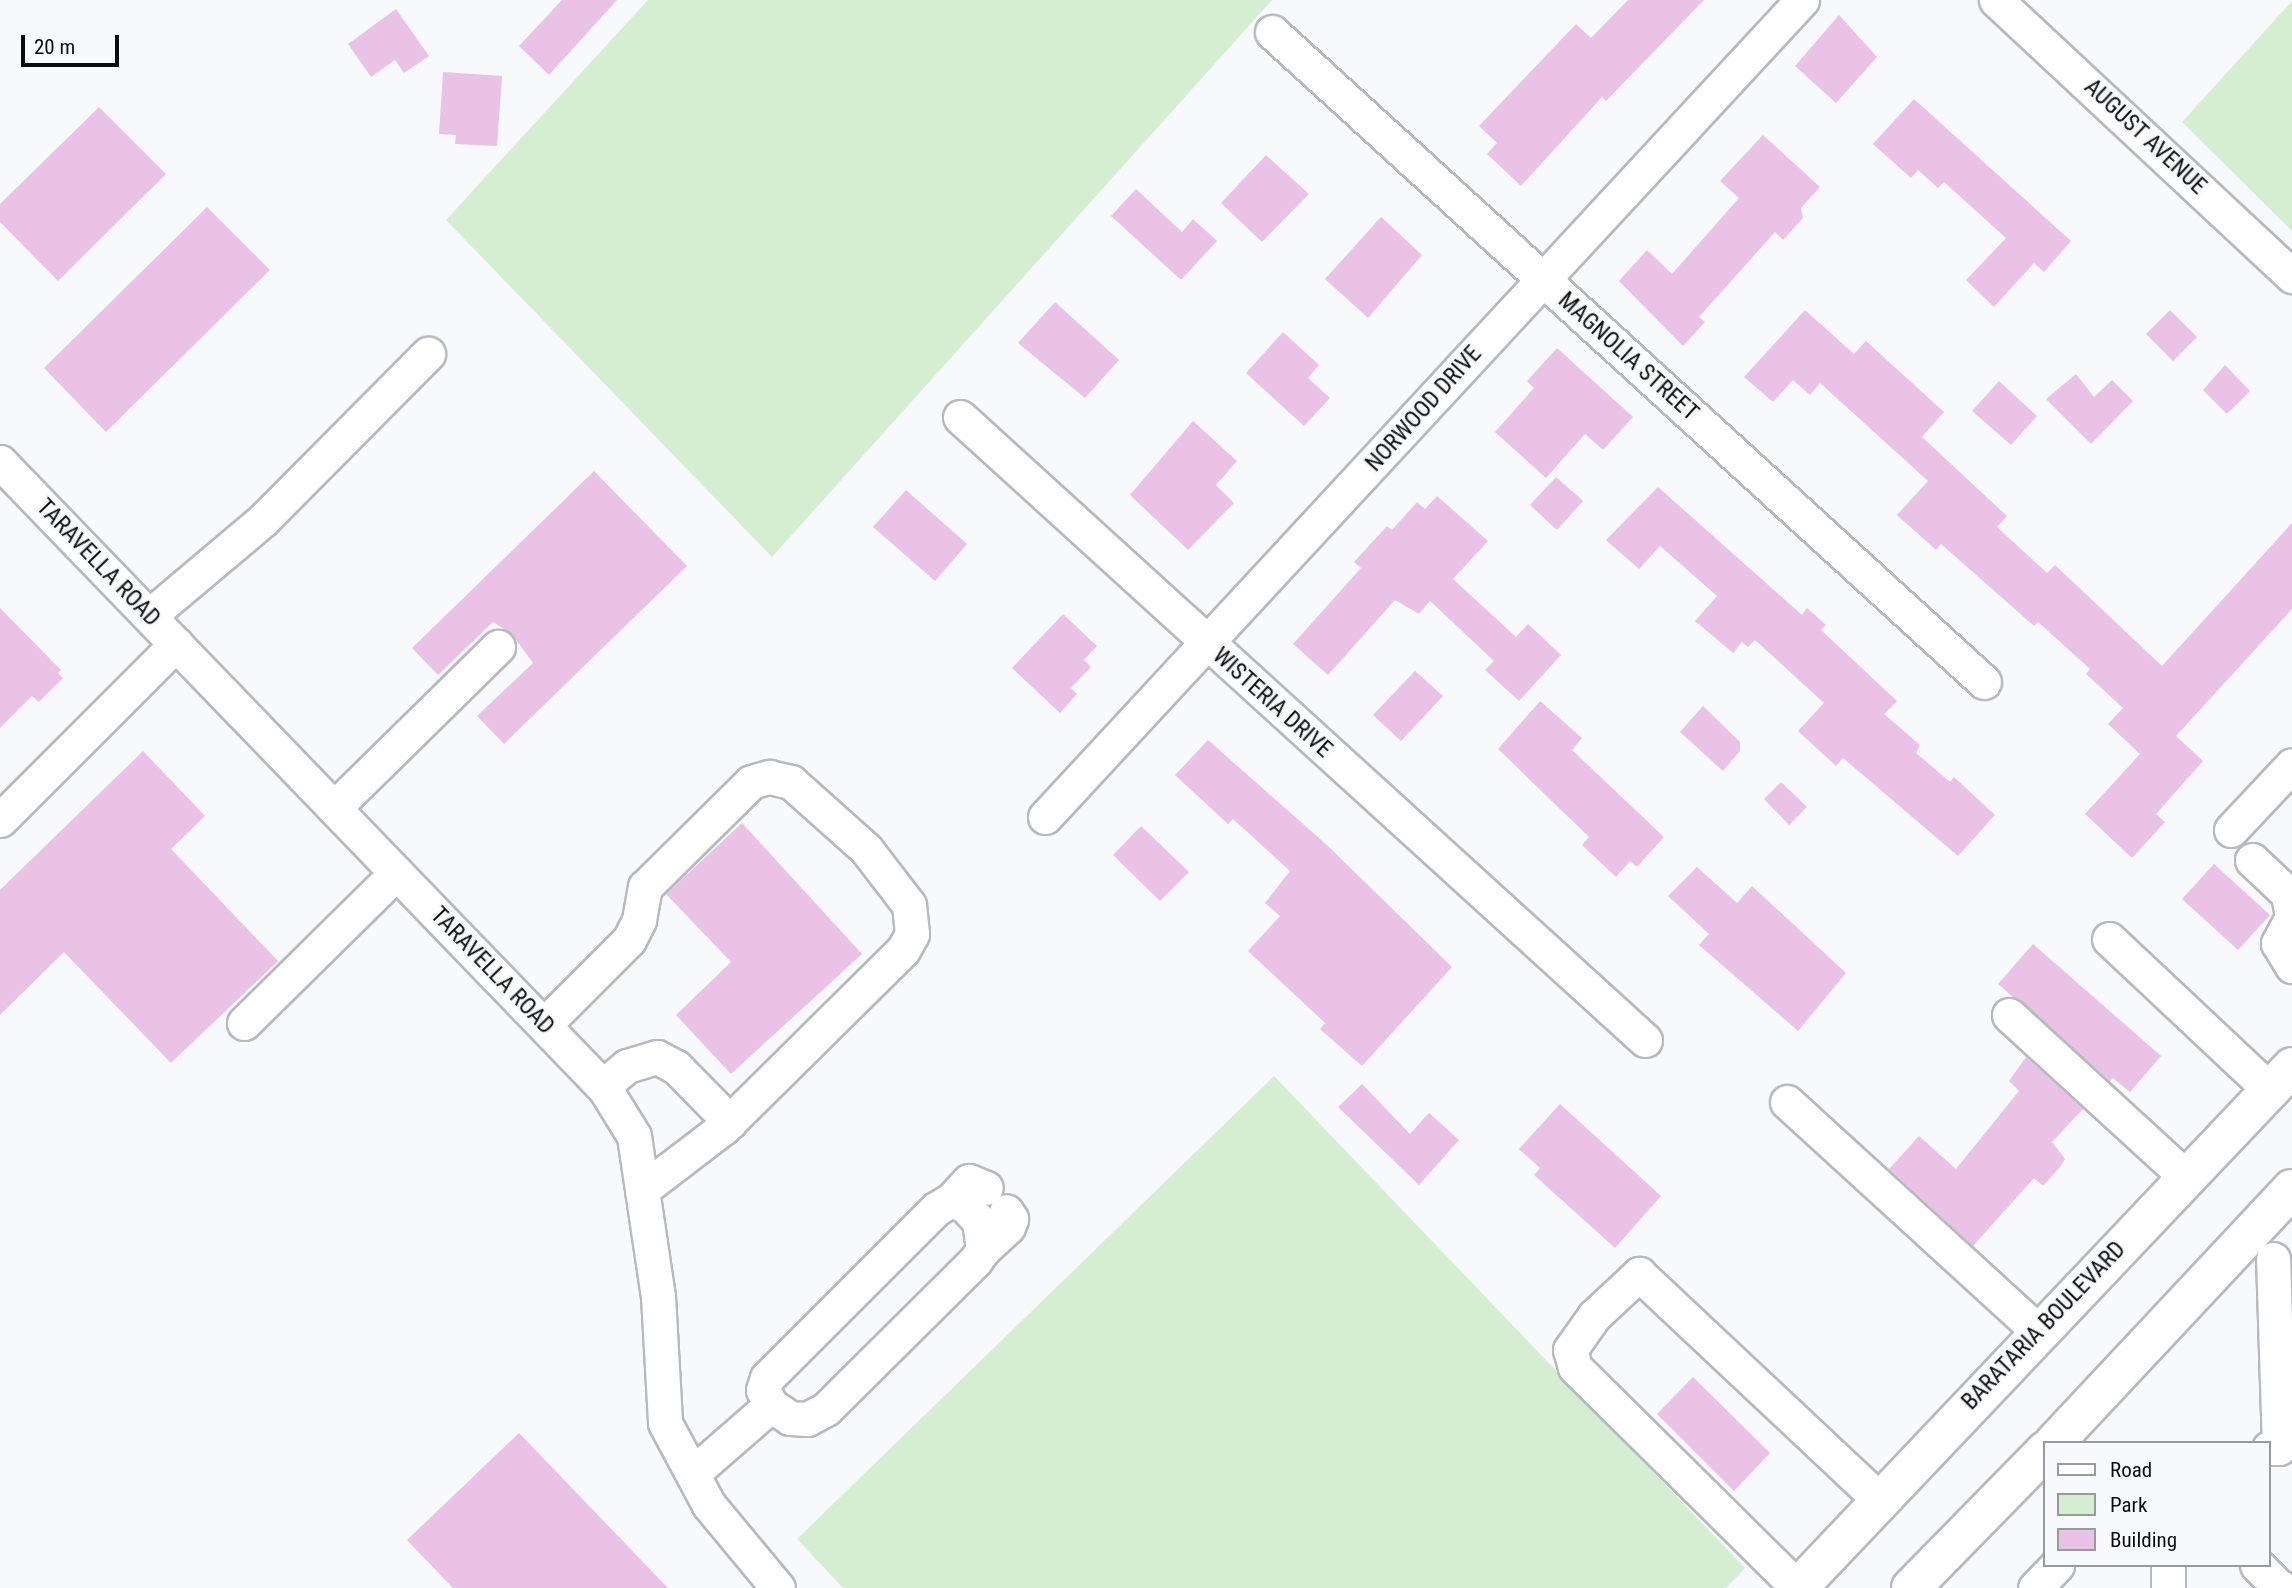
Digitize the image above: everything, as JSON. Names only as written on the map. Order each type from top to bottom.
[{"type":"main road","name":"BARATARIA BOULEVARD","points":[[1798,1588],[2038,1331],[2188,1179],[2281,1079]]},
{"type":"main road","points":[[2056,1441],[2271,1251],[2292,1189]]},
{"type":"main road","points":[[1911,1588],[2044,1452]]},
{"type":"street","name":"NORWOOD DRIVE","points":[[1045,817],[1208,645],[1802,0]]},
{"type":"street","name":"AUGUST AVENUE","points":[[1996,0],[2292,276]]},
{"type":"street","name":"MAGNOLIA STREET","points":[[1272,32],[1984,682]]},
{"type":"street","points":[[149,616],[264,519],[428,354]]},
{"type":"street","name":"WISTERIA DRIVE","points":[[960,418],[1645,1040]]},
{"type":"street","name":"TARAVELLA ROAD","points":[[0,462],[603,1086],[634,1136],[658,1296],[665,1423],[709,1506],[778,1588]]},
{"type":"street","points":[[0,820],[176,644]]},
{"type":"street","points":[[334,808],[498,647]]},
{"type":"street","points":[[2231,830],[2292,765]]},
{"type":"street","points":[[544,1025],[629,940],[639,920],[645,887],[751,782],[769,777],[791,782],[866,849],[909,905],[912,934],[903,950],[730,1122],[642,1190]]},
{"type":"street","points":[[2252,860],[2288,894],[2292,917],[2278,943],[2292,966]]},
{"type":"street","points":[[244,1023],[397,873]]},
{"type":"street","points":[[2109,939],[2281,1079]]},
{"type":"street","points":[[2009,1015],[2188,1179]]},
{"type":"street","points":[[603,1086],[627,1066],[657,1057],[676,1067],[730,1122]]},
{"type":"street","points":[[1787,1102],[2038,1331]]},
{"type":"street","points":[[969,1181],[996,1200],[1011,1219],[1008,1227],[825,1409],[807,1419],[790,1418],[771,1405],[763,1390],[780,1363],[936,1209],[951,1200],[969,1181]]},
{"type":"street","points":[[951,1200],[965,1206],[979,1221],[983,1250]]},
{"type":"street","points":[[2271,1251],[2280,1452]]},
{"type":"street","points":[[1798,1588],[1575,1367],[1570,1350],[1594,1316],[1639,1274],[1880,1500]]},
{"type":"street","points":[[693,1473],[771,1405]]},
{"type":"street","points":[[2035,1588],[2055,1567]]},
{"type":"street","points":[[2168,1567],[2168,1588]]},
{"type":"street","points":[[2259,1567],[2281,1588]]},
{"type":"green space","points":[[648,0],[1272,0],[772,557],[446,220]]},
{"type":"green space","points":[[2292,1],[2292,231],[2182,122]]},
{"type":"green space","points":[[1274,1076],[1745,1568],[1726,1588],[843,1588],[797,1539]]},
{"type":"building","points":[[562,0],[617,0],[549,75],[519,46]]},
{"type":"building","points":[[1628,0],[1704,0],[1606,101],[1602,97],[1521,186],[1487,154],[1497,143],[1479,126],[1576,24],[1591,38]]},
{"type":"building","points":[[396,9],[429,56],[404,73],[395,60],[371,77],[348,44]]},
{"type":"building","points":[[1839,15],[1877,57],[1836,103],[1795,66]]},
{"type":"building","points":[[443,72],[502,76],[497,146],[455,144],[456,135],[439,134]]},
{"type":"building","points":[[1914,99],[2071,241],[2044,272],[2034,263],[1994,307],[1966,280],[2006,238],[1944,182],[1938,188],[1918,170],[1911,178],[1873,144]]},
{"type":"building","points":[[99,107],[166,174],[58,281],[0,222],[0,204]]},
{"type":"building","points":[[1763,135],[1820,187],[1801,208],[1803,218],[1783,240],[1775,232],[1699,317],[1705,322],[1683,346],[1619,281],[1647,250],[1672,274],[1739,198],[1720,181]]},
{"type":"building","points":[[1266,155],[1309,194],[1262,242],[1221,203]]},
{"type":"building","points":[[1136,189],[1182,232],[1193,219],[1217,241],[1181,280],[1111,216]]},
{"type":"building","points":[[207,207],[270,270],[106,432],[44,368]]},
{"type":"building","points":[[1381,217],[1422,255],[1368,318],[1325,279]]},
{"type":"building","points":[[1055,302],[1119,360],[1085,398],[1018,343]]},
{"type":"building","points":[[1805,310],[1854,354],[1866,341],[1944,412],[1922,437],[2007,516],[1997,527],[2047,573],[2055,565],[2162,666],[2292,523],[2292,609],[2176,736],[2203,761],[2156,814],[2165,822],[2132,858],[2085,814],[2140,754],[2108,724],[2123,708],[2086,674],[2090,669],[2038,622],[2034,626],[1941,544],[1936,550],[1897,515],[1928,481],[1820,383],[1810,395],[1793,380],[1773,402],[1744,377]]},
{"type":"building","points":[[2170,310],[2197,337],[2173,361],[2146,334]]},
{"type":"building","points":[[1283,332],[1319,365],[1308,378],[1330,398],[1304,426],[1246,373]]},
{"type":"building","points":[[1557,348],[1633,417],[1603,450],[1585,434],[1546,478],[1495,432],[1534,388],[1527,381]]},
{"type":"building","points":[[2225,365],[2250,391],[2227,414],[2203,390]]},
{"type":"building","points":[[2076,374],[2094,397],[2112,380],[2133,401],[2091,444],[2046,399]]},
{"type":"building","points":[[1999,381],[2037,416],[2011,445],[1972,411]]},
{"type":"building","points":[[1193,421],[1237,461],[1216,485],[1234,503],[1188,550],[1130,495]]},
{"type":"building","points":[[594,471],[687,566],[504,744],[477,716],[533,663],[512,634],[493,622],[438,675],[412,648]]},
{"type":"building","points":[[1556,477],[1583,501],[1557,530],[1530,505]]},
{"type":"building","points":[[1658,487],[1802,615],[1807,608],[1826,625],[1821,630],[1897,701],[1884,714],[1920,745],[1916,753],[1950,782],[1954,777],[1995,815],[1958,856],[1843,758],[1836,766],[1798,731],[1824,703],[1755,640],[1748,647],[1742,642],[1733,653],[1695,621],[1717,596],[1660,546],[1639,569],[1606,540]]},
{"type":"building","points":[[906,490],[967,544],[935,581],[873,527]]},
{"type":"building","points":[[1437,496],[1488,541],[1453,579],[1516,637],[1528,624],[1561,655],[1519,701],[1485,670],[1494,661],[1430,601],[1419,614],[1395,600],[1328,675],[1293,644],[1361,568],[1354,562],[1387,526],[1392,530],[1417,502],[1425,509]]},
{"type":"building","points":[[0,608],[61,670],[58,673],[63,678],[39,702],[32,696],[0,728]]},
{"type":"building","points":[[1063,614],[1097,646],[1084,660],[1091,667],[1071,688],[1077,694],[1060,713],[1012,668]]},
{"type":"building","points":[[1415,671],[1443,696],[1401,741],[1373,715]]},
{"type":"building","points":[[1540,701],[1582,738],[1572,750],[1664,837],[1637,867],[1630,861],[1616,877],[1582,845],[1589,837],[1498,749]]},
{"type":"building","points":[[1703,706],[1740,742],[1740,751],[1723,771],[1680,732]]},
{"type":"building","points":[[1208,740],[1329,847],[1452,967],[1362,1066],[1320,1029],[1325,1023],[1248,951],[1280,916],[1265,903],[1290,871],[1233,819],[1228,824],[1175,775]]},
{"type":"building","points":[[143,751],[205,816],[171,849],[278,961],[171,1063],[64,952],[0,1015],[0,890]]},
{"type":"building","points":[[1781,782],[1807,807],[1789,825],[1764,799]]},
{"type":"building","points":[[742,823],[862,954],[731,1074],[676,1015],[731,962],[666,894]]},
{"type":"building","points":[[1141,826],[1189,872],[1160,901],[1113,855]]},
{"type":"building","points":[[2214,864],[2270,915],[2238,950],[2182,899]]},
{"type":"building","points":[[1697,867],[1737,903],[1752,886],[1846,973],[1798,1031],[1699,945],[1709,934],[1668,896]]},
{"type":"building","points":[[2033,944],[2161,1056],[2130,1092],[2113,1078],[2110,1081],[1998,984]]},
{"type":"building","points":[[2026,1057],[2083,1109],[2052,1142],[2065,1159],[2060,1167],[2043,1186],[2034,1178],[1973,1246],[1889,1169],[1919,1136],[1956,1169],[2019,1091],[2009,1081]]},
{"type":"building","points":[[1362,1084],[1410,1134],[1429,1113],[1459,1140],[1419,1185],[1338,1107]]},
{"type":"building","points":[[1560,1104],[1661,1196],[1615,1248],[1534,1175],[1540,1168],[1519,1149]]},
{"type":"building","points":[[1693,1377],[1770,1453],[1734,1491],[1657,1414]]},
{"type":"building","points":[[519,1433],[668,1588],[453,1588],[407,1540]]}]
